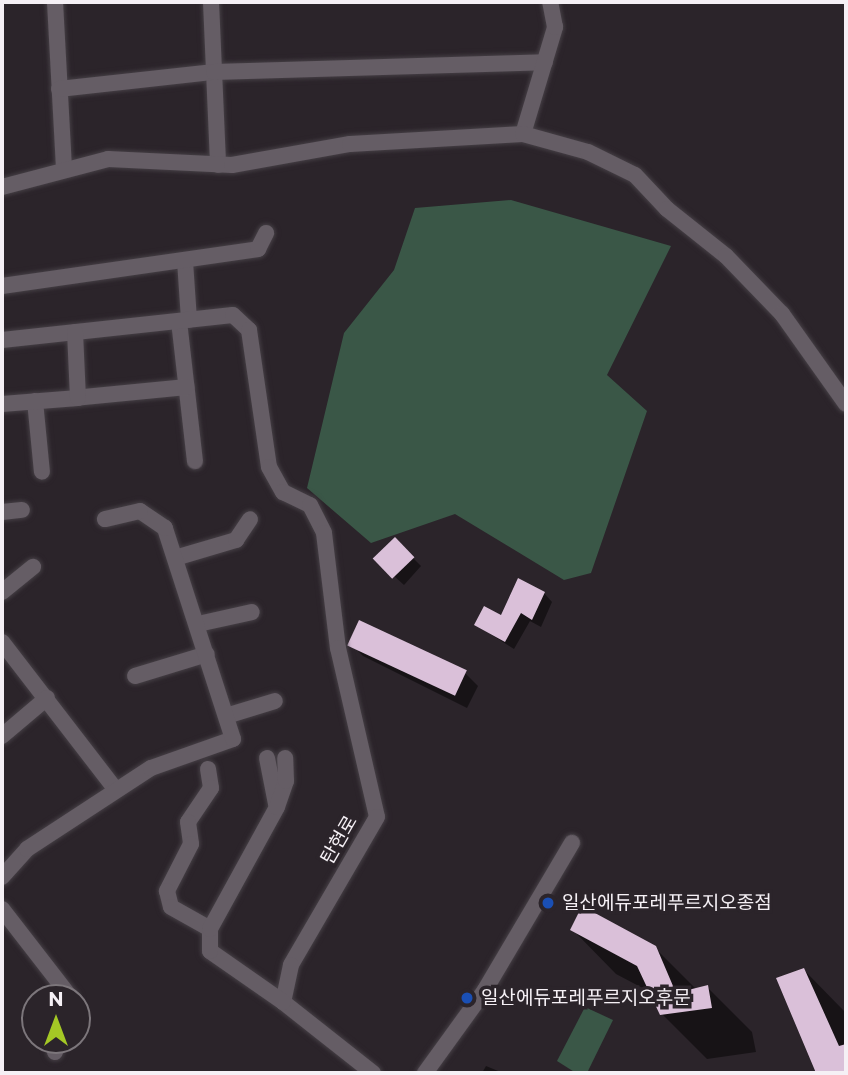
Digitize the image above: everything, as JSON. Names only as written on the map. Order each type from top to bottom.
[{"type":"street","points":[[55,2],[64,170]]},
{"type":"street","points":[[211,2],[218,164]]},
{"type":"street","points":[[523,134],[555,27],[550,2]]},
{"type":"street","points":[[60,89],[214,72],[545,62]]},
{"type":"street","points":[[2,187],[64,170],[138,158],[218,164],[266,162],[350,145],[523,134],[588,152],[635,175],[667,209],[726,256],[782,314],[846,404]]},
{"type":"street","points":[[2,286],[258,249],[267,233]]},
{"type":"street","points":[[185,261],[186,387],[195,461]]},
{"type":"street","name":"탄현로","points":[[184,321],[233,315],[249,330],[269,467],[283,492],[310,505],[324,533],[338,648],[377,817],[291,965],[283,1002]]},
{"type":"street","points":[[2,340],[184,321]]},
{"type":"street","points":[[74,398],[78,398],[75,332]]},
{"type":"street","points":[[2,404],[186,387]]},
{"type":"street","points":[[35,401],[42,472]]},
{"type":"street","points":[[2,512],[22,510]]},
{"type":"street","points":[[3,873],[27,849],[151,768],[233,739],[165,528],[140,511],[105,519]]},
{"type":"street","points":[[175,558],[236,540],[250,519]]},
{"type":"street","points":[[2,592],[33,567]]},
{"type":"street","points":[[198,624],[252,612]]},
{"type":"street","points":[[5,653],[47,698],[116,790]]},
{"type":"street","points":[[135,676],[207,653]]},
{"type":"street","points":[[2,736],[47,698]]},
{"type":"street","points":[[226,716],[275,701]]},
{"type":"street","points":[[267,758],[277,807]]},
{"type":"street","points":[[285,758],[286,781],[277,807],[210,929],[210,951],[283,1002],[373,1073]]},
{"type":"street","points":[[208,769],[211,788],[188,822],[191,844],[167,891],[171,907],[210,929]]},
{"type":"street","points":[[425,1073],[485,990],[572,843]]},
{"type":"street","points":[[2,909],[60,984]]},
{"type":"green space","points":[[511,200],[671,246],[607,375],[647,411],[591,573],[564,580],[455,514],[371,543],[307,488],[344,333],[394,270],[415,208]]},
{"type":"green space","points":[[585,1007],[613,1020],[587,1073],[576,1073],[557,1061]]},
{"type":"building","points":[[395,537],[414,557],[392,579],[373,559]]},
{"type":"building","points":[[518,578],[545,592],[532,620],[521,613],[505,642],[474,625],[484,606],[501,615]]},
{"type":"building","points":[[359,620],[467,670],[455,696],[347,645]]},
{"type":"building","points":[[582,906],[656,946],[676,993],[708,985],[712,1008],[660,1015],[637,966],[570,930]]},
{"type":"building","points":[[804,968],[839,1046],[846,1044],[846,1073],[816,1073],[776,978]]},
{"type":"place","name":"일산에듀포레푸르지오종점","points":[[548,903]]},
{"type":"place","name":"일산에듀포레푸르지오후문","points":[[467,998]]}]
